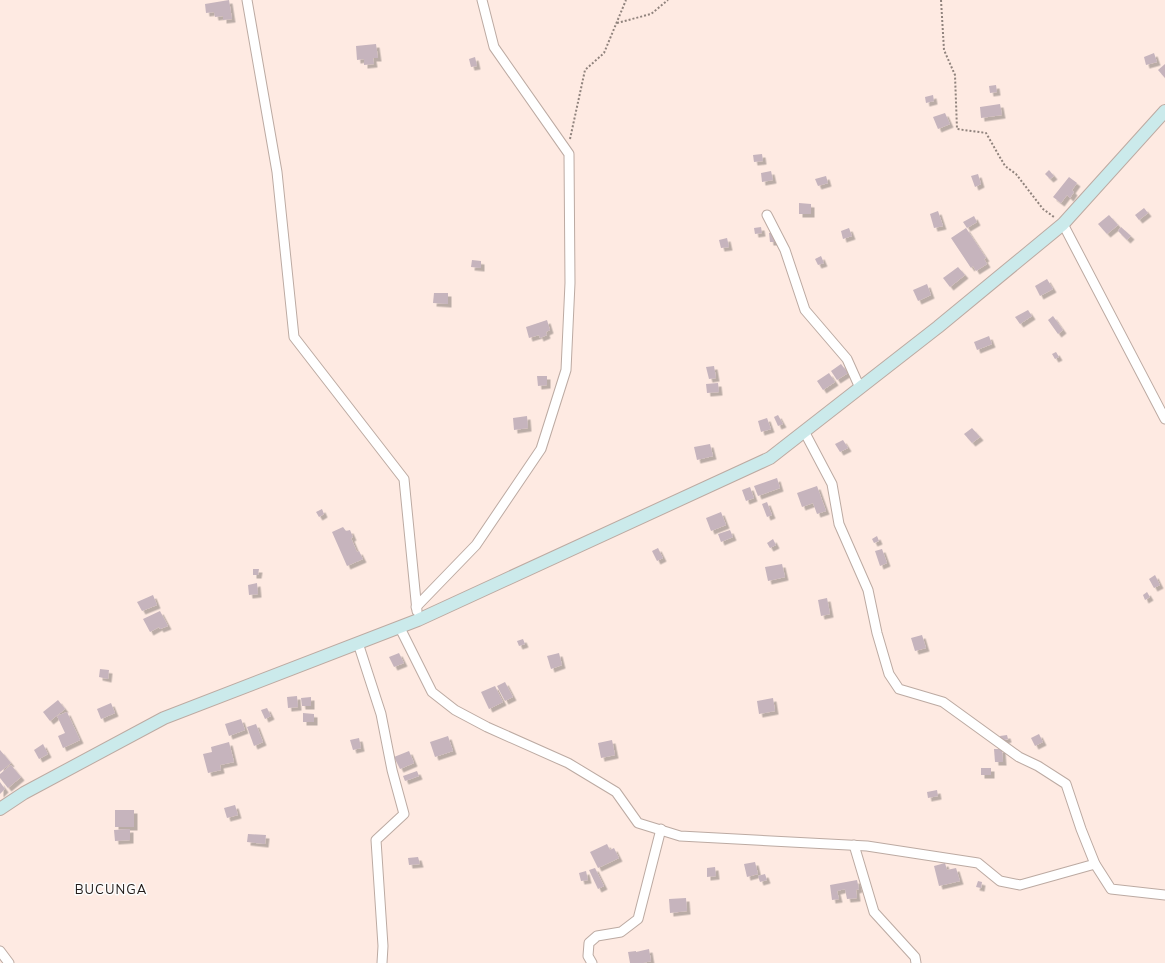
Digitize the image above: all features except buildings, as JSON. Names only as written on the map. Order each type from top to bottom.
[{"type":"street","points":[[247,0],[277,172],[294,337],[404,479],[418,620]]},
{"type":"street","points":[[416,607],[476,545],[541,449],[566,370],[570,283],[569,154],[494,47],[482,0]]},
{"type":"street","points":[[0,809],[24,793],[164,718],[400,628],[770,458],[938,327],[1063,224],[1165,111]]},
{"type":"street","points":[[767,215],[785,250],[806,310],[847,359],[860,388]]},
{"type":"street","points":[[1063,224],[1165,419]]},
{"type":"street","points":[[804,431],[832,484],[839,524],[868,590],[877,633],[889,674],[898,689],[943,702],[1014,754],[1038,766],[1066,784],[1081,829],[1096,864],[1111,889],[1165,895]]},
{"type":"street","points":[[400,628],[432,692],[455,710],[487,727],[568,763],[616,792],[638,822],[680,836],[867,846],[978,864],[1000,881],[1020,886],[1096,864]]},
{"type":"street","points":[[358,643],[381,714],[392,770],[404,814],[376,840],[383,946],[382,963]]},
{"type":"street","points":[[592,963],[588,956],[589,943],[597,936],[622,932],[638,919],[661,829]]},
{"type":"street","points":[[854,846],[874,912],[915,957],[916,963]]},
{"type":"street","points":[[0,951],[10,963]]},
{"type":"path","points":[[567,152],[585,70],[604,53],[626,0]]},
{"type":"path","points":[[617,23],[651,14],[668,0]]},
{"type":"path","points":[[941,0],[944,50],[955,75],[957,129],[986,133],[1005,166],[1016,174],[1043,209],[1063,224]]},
{"type":"district","name":"BUCUNGA","points":[[111,889]]}]
